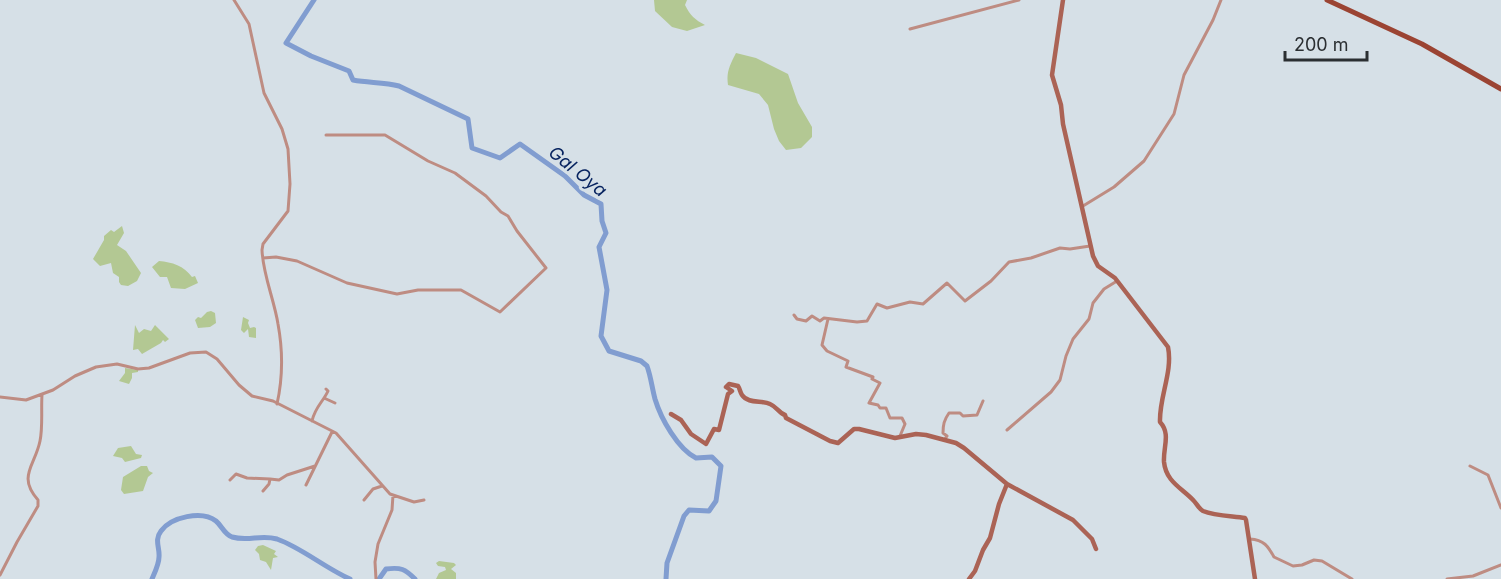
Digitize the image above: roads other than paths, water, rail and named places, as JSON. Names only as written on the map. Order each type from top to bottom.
[{"type":"main road","points":[[1063,0],[1052,79],[1061,105],[1063,124],[1093,256],[1098,266],[1117,281],[1168,347],[1166,381],[1160,415],[1160,422],[1166,428],[1167,435],[1164,463],[1167,473],[1174,484],[1202,510],[1245,518],[1248,522],[1255,579]]},
{"type":"main road","points":[[1327,0],[1422,44],[1501,89]]},
{"type":"main road","points":[[670,414],[681,420],[691,434],[706,444],[714,429],[719,430],[728,394],[732,391],[726,387],[729,384],[738,386],[742,395],[749,400],[774,406],[786,418],[830,441],[838,443],[854,429],[895,438],[916,434],[945,439],[964,448],[1007,484],[1073,520],[1092,539],[1096,549]]},
{"type":"main road","points":[[969,579],[990,538],[1007,484]]},
{"type":"street","points":[[234,0],[249,24],[264,93],[282,129],[288,149],[290,184],[288,211],[263,244],[263,258],[278,323],[282,353],[281,387],[277,404]]},
{"type":"street","points":[[910,29],[1019,0]]},
{"type":"street","points":[[1083,206],[1114,187],[1144,161],[1174,114],[1184,75],[1221,0]]},
{"type":"street","points":[[263,258],[276,257],[297,261],[347,283],[397,294],[418,290],[461,290],[500,312],[546,268],[508,216],[455,173],[428,161],[385,135],[347,136],[334,133],[326,135]]},
{"type":"street","points":[[794,315],[797,319],[806,321],[812,316],[820,321],[824,318],[867,321],[877,304],[887,308],[910,302],[923,304],[947,283],[965,301],[1013,260],[1030,258],[1060,248],[1091,246]]},
{"type":"street","points":[[1007,430],[1051,392],[1060,380],[1073,339],[1089,319],[1093,303],[1104,289],[1117,281]]},
{"type":"street","points":[[828,319],[822,345],[827,351],[848,361],[846,367],[873,377],[872,379],[880,383],[870,403],[886,408],[890,418],[902,418],[905,424],[900,438]]},
{"type":"street","points":[[0,396],[22,401],[42,395],[96,367],[117,364],[138,369],[149,368],[202,351],[217,359],[249,394],[312,420],[332,432],[350,448],[382,486],[393,495],[414,502],[424,500]]},
{"type":"street","points":[[312,420],[318,403],[328,391],[326,389]]},
{"type":"street","points":[[0,575],[38,507],[38,500],[31,492],[27,477],[28,468],[33,462],[41,439],[42,395]]},
{"type":"street","points":[[324,398],[335,403]]},
{"type":"street","points":[[945,439],[947,436],[944,433],[944,419],[949,413],[960,413],[963,416],[977,415],[983,401]]},
{"type":"street","points":[[306,485],[332,432]]},
{"type":"street","points":[[230,480],[236,474],[247,478],[279,480],[315,466]]},
{"type":"street","points":[[1470,466],[1488,475],[1501,508]]},
{"type":"street","points":[[263,490],[269,484],[270,479]]},
{"type":"street","points":[[364,500],[374,489],[382,486]]},
{"type":"street","points":[[376,579],[375,562],[378,544],[392,510],[393,495]]},
{"type":"street","points":[[1250,539],[1266,544],[1274,557],[1290,564],[1302,565],[1314,560],[1322,561],[1352,579]]},
{"type":"street","points":[[1447,579],[1473,576],[1501,565]]},
{"type":"waterway","name":"Gal Oya","points":[[314,0],[286,43],[349,71],[353,80],[399,86],[468,119],[472,148],[500,158],[520,144],[565,176],[584,195],[601,204],[602,221],[606,233],[599,247],[607,290],[601,336],[609,351],[641,361],[647,366],[661,415],[683,448],[696,458],[712,457],[721,466],[716,501],[709,511],[689,510],[684,516],[667,563],[666,579]]},
{"type":"waterway","name":"Gal Oya","points":[[152,579],[158,562],[158,541],[161,531],[172,522],[195,516],[203,516],[216,521],[232,537],[277,539],[350,579]]},
{"type":"waterway","name":"Gal Oya","points":[[379,579],[386,569],[395,568],[405,571],[415,579]]}]
